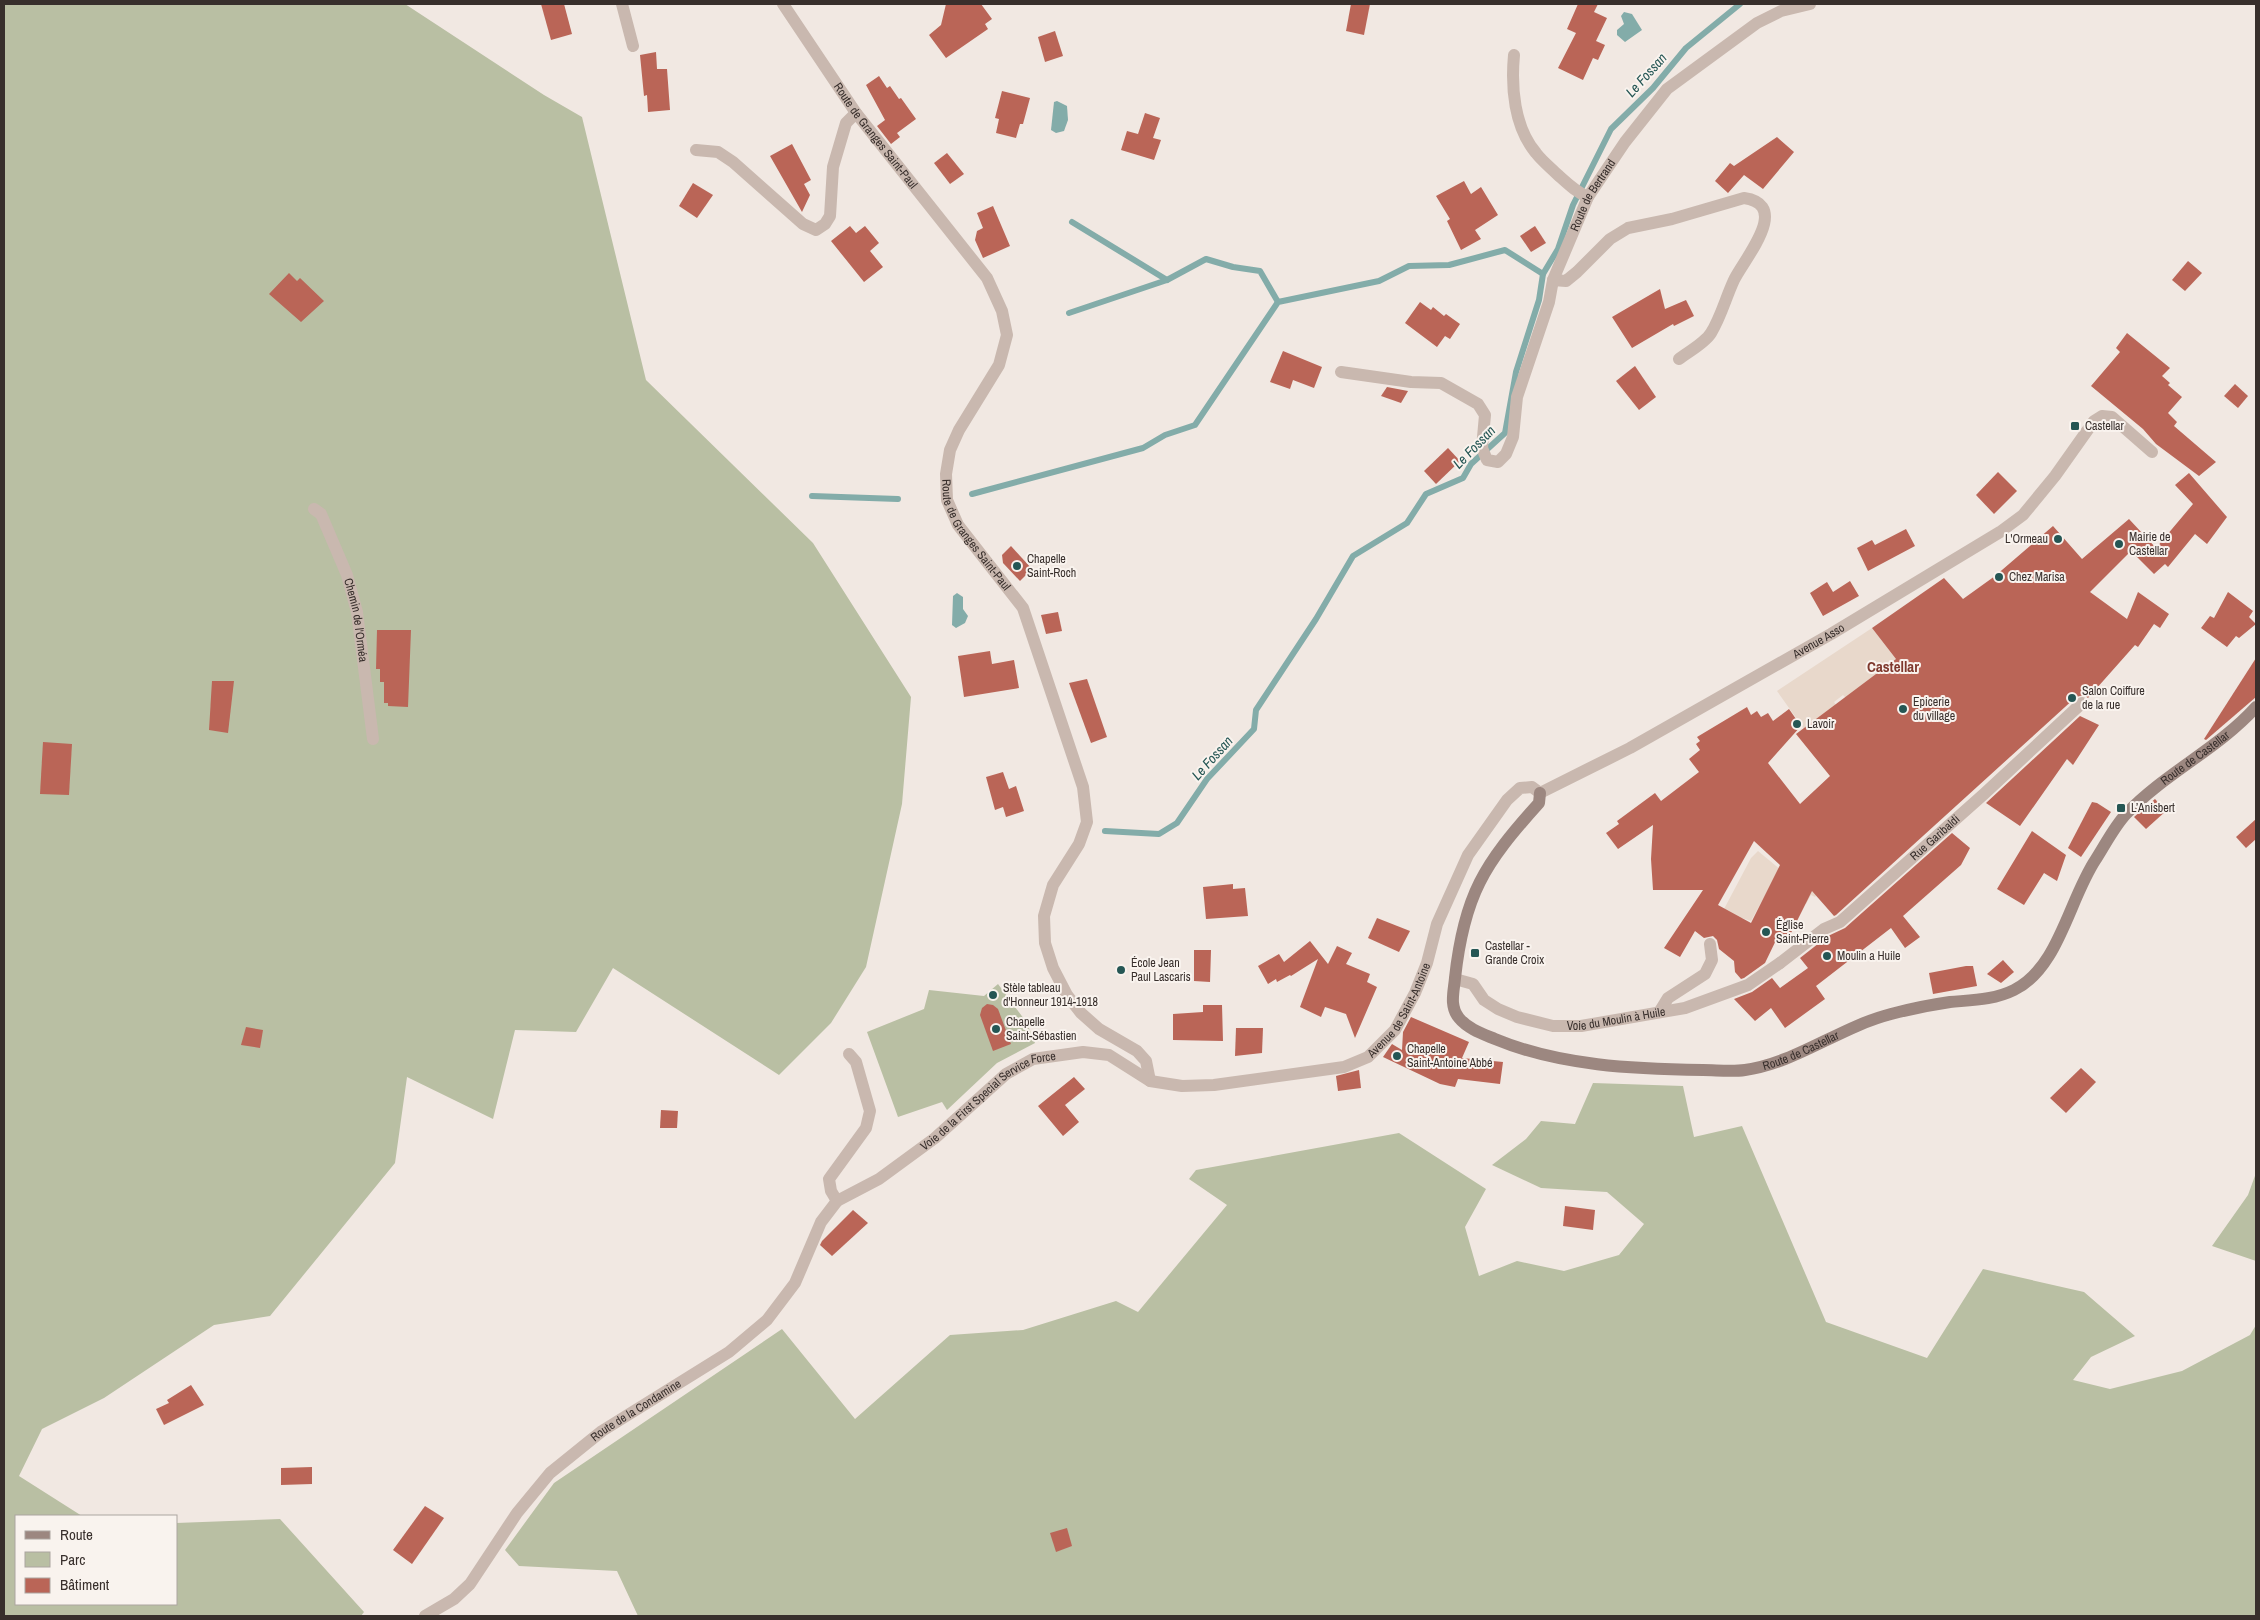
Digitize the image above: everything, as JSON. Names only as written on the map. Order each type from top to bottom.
[{"type":"street","points":[[622,4],[634,46]]},
{"type":"street","name":"Route de Granges Saint-Paul","points":[[783,4],[856,113],[987,278],[1002,311],[1007,335],[999,366],[959,430],[950,450],[946,474],[947,500],[958,525],[1023,608],[1083,787],[1087,822],[1079,844],[1053,885],[1044,916],[1045,943],[1053,968],[1067,995],[1081,1013],[1099,1029],[1137,1051],[1146,1062],[1150,1081]]},
{"type":"street","name":"Route de Bertrand","points":[[1341,372],[1411,382],[1441,383],[1478,404],[1485,415],[1482,448],[1487,460],[1498,462],[1506,454],[1513,437],[1517,397],[1549,302],[1553,280],[1588,197],[1625,142],[1666,89],[1757,23],[1781,11],[1810,4]]},
{"type":"street","points":[[1514,54],[1512,89],[1527,139],[1536,153],[1576,192],[1588,197]]},
{"type":"street","points":[[696,150],[718,152],[726,157],[803,224],[816,230],[825,224],[830,216],[833,167],[846,123],[856,113]]},
{"type":"street","points":[[1553,280],[1566,281],[1610,239],[1628,228],[1672,219],[1744,198],[1755,199],[1761,206],[1765,217],[1764,232],[1735,279],[1711,334],[1679,359]]},
{"type":"street","name":"Avenue Asso","points":[[1540,793],[1630,748],[1831,634],[2000,532],[2023,515],[2094,422],[2102,416],[2112,417],[2152,452]]},
{"type":"street","name":"Chemin de l'Orméa","points":[[314,509],[321,514],[347,575],[357,612],[373,739]]},
{"type":"street","name":"Rue Garibaldi","points":[[1780,963],[1824,929],[1840,922],[1984,794],[2082,703]]},
{"type":"street","name":"Route de Castellar","points":[[1540,793],[1539,802],[1501,845],[1475,888],[1458,945],[1452,1003],[1459,1018],[1477,1032],[1516,1048],[1587,1063],[1652,1070],[1743,1071],[1768,1065],[1872,1018],[1920,1006],[1997,997],[2016,990],[2031,980],[2042,966],[2058,937],[2087,872],[2124,816],[2154,788],[2219,742],[2256,707]]},
{"type":"street","name":"Avenue de Saint-Antoine","points":[[1150,1081],[1182,1086],[1214,1085],[1344,1067],[1368,1057],[1395,1030],[1415,993],[1427,962],[1437,924],[1468,855],[1507,800],[1520,788],[1532,787],[1540,793]]},
{"type":"street","points":[[1660,1011],[1668,998],[1705,974],[1712,960],[1710,944]]},
{"type":"street","name":"Voie du Moulin à Huile","points":[[1455,979],[1473,984],[1484,1000],[1498,1009],[1553,1026],[1581,1026],[1685,1008],[1748,985],[1780,963]]},
{"type":"street","name":"Voie de la First Special Service Force","points":[[837,1201],[879,1180],[935,1138],[1006,1074],[1033,1059],[1083,1052],[1109,1055],[1150,1081]]},
{"type":"street","points":[[837,1201],[831,1191],[829,1179],[866,1128],[870,1111],[856,1062],[849,1054]]},
{"type":"street","name":"Route de la Condamine","points":[[425,1616],[454,1600],[470,1584],[518,1512],[550,1473],[602,1431],[729,1352],[767,1320],[795,1283],[821,1222],[837,1201]]},
{"type":"green space","points":[[4,4],[405,4],[544,95],[582,117],[646,380],[813,543],[911,697],[902,804],[866,967],[831,1023],[779,1075],[613,968],[576,1032],[515,1030],[493,1119],[407,1077],[395,1163],[270,1316],[214,1325],[104,1398],[42,1429],[19,1476],[80,1515],[15,1515],[15,1605],[178,1605],[178,1523],[280,1519],[364,1612],[361,1616],[4,1616]]},
{"type":"green space","points":[[998,984],[1027,1023],[1035,1043],[997,1063],[947,1110],[942,1102],[898,1117],[867,1032],[924,1009],[929,990],[984,996]]},
{"type":"green space","points":[[1593,1083],[1683,1086],[1694,1137],[1742,1126],[1826,1322],[1927,1358],[1983,1269],[2084,1292],[2135,1336],[2091,1357],[2073,1380],[2110,1389],[2182,1371],[2250,1335],[2256,1325],[2256,1616],[638,1616],[617,1571],[519,1566],[505,1550],[554,1483],[782,1329],[855,1419],[950,1335],[1023,1330],[1116,1301],[1138,1312],[1227,1205],[1189,1179],[1196,1170],[1399,1133],[1486,1189],[1465,1227],[1479,1276],[1517,1261],[1564,1271],[1619,1255],[1644,1224],[1607,1192],[1541,1188],[1492,1165],[1526,1139],[1541,1121],[1575,1124]]},
{"type":"green space","points":[[2256,1173],[2256,1261],[2212,1246],[2248,1195]]},
{"type":"shaded area","points":[[1872,628],[1896,659],[1846,698],[1843,695],[1834,702],[1836,705],[1804,729],[1777,691]]},
{"type":"shaded area","points":[[1758,851],[1781,870],[1822,888],[1815,897],[1811,895],[1806,904],[1770,886],[1751,921],[1742,918],[1740,924],[1724,909],[1751,858]]},
{"type":"water","points":[[1624,12],[1632,14],[1642,30],[1625,42],[1617,35],[1617,30],[1624,24],[1621,16]]},
{"type":"water","points":[[1057,101],[1067,106],[1068,120],[1064,131],[1056,133],[1051,130],[1054,102]]},
{"type":"water","points":[[957,593],[963,597],[963,609],[968,616],[965,623],[956,628],[952,625],[953,596]]},
{"type":"building","points":[[541,4],[564,4],[572,34],[551,40]]},
{"type":"building","points":[[946,4],[981,4],[992,19],[985,24],[988,29],[946,58],[929,35],[941,25]]},
{"type":"building","points":[[1351,4],[1370,4],[1364,35],[1346,31]]},
{"type":"building","points":[[1578,4],[1598,4],[1594,12],[1607,18],[1596,41],[1605,45],[1598,60],[1593,58],[1583,80],[1558,68],[1576,33],[1567,29]]},
{"type":"building","points":[[1055,31],[1063,56],[1045,62],[1038,37]]},
{"type":"building","points":[[656,52],[657,69],[667,69],[670,110],[648,112],[647,95],[644,96],[640,55]]},
{"type":"building","points":[[879,76],[887,88],[890,86],[899,99],[901,98],[916,119],[897,133],[900,137],[891,144],[877,126],[885,120],[866,85]]},
{"type":"building","points":[[1002,91],[1030,98],[1023,124],[1020,124],[1016,138],[996,133],[999,119],[995,118]]},
{"type":"building","points":[[1145,113],[1160,118],[1153,138],[1161,140],[1154,160],[1121,150],[1127,131],[1138,134]]},
{"type":"building","points":[[1777,137],[1794,152],[1763,189],[1744,175],[1728,193],[1715,181],[1730,163],[1734,166]]},
{"type":"building","points":[[792,144],[811,180],[804,184],[810,195],[802,212],[770,156]]},
{"type":"building","points":[[947,153],[964,174],[950,184],[934,163]]},
{"type":"building","points":[[1464,181],[1471,194],[1481,187],[1498,215],[1475,230],[1481,239],[1461,250],[1447,221],[1450,219],[1436,196]]},
{"type":"building","points":[[693,183],[713,195],[697,218],[679,206]]},
{"type":"building","points":[[993,206],[1010,246],[983,258],[975,240],[977,231],[983,228],[977,213]]},
{"type":"building","points":[[850,226],[856,233],[865,226],[879,243],[870,251],[883,267],[864,282],[831,241]]},
{"type":"building","points":[[1535,226],[1546,243],[1531,252],[1520,236]]},
{"type":"building","points":[[2188,261],[2202,273],[2185,291],[2172,280]]},
{"type":"building","points":[[289,273],[297,281],[300,278],[324,301],[301,322],[269,294]]},
{"type":"building","points":[[1660,289],[1665,309],[1686,300],[1694,316],[1674,326],[1673,324],[1632,348],[1612,317]]},
{"type":"building","points":[[1420,302],[1431,310],[1433,307],[1444,316],[1446,314],[1460,324],[1450,339],[1445,336],[1437,347],[1405,323]]},
{"type":"building","points":[[2127,333],[2170,368],[2162,376],[2170,383],[2168,385],[2182,397],[2168,413],[2177,422],[2174,426],[2216,462],[2199,476],[2156,444],[2143,429],[2091,386],[2120,352],[2116,348]]},
{"type":"building","points":[[1283,351],[1322,367],[1314,388],[1293,380],[1290,389],[1270,382]]},
{"type":"building","points":[[1635,366],[1656,397],[1639,410],[1616,381]]},
{"type":"building","points":[[2235,384],[2248,396],[2238,408],[2224,396]]},
{"type":"building","points":[[1387,387],[1408,391],[1401,403],[1381,396]]},
{"type":"building","points":[[1448,448],[1460,461],[1436,484],[1424,471]]},
{"type":"building","points":[[1998,472],[2017,491],[1994,514],[1976,495]]},
{"type":"building","points":[[2189,473],[2227,517],[2207,544],[2195,534],[2168,567],[2165,564],[2154,574],[2131,551],[2090,592],[2127,619],[2138,592],[2169,614],[2160,628],[2154,624],[2138,647],[2135,645],[2088,698],[2084,695],[2076,697],[1836,915],[1834,916],[1812,891],[1787,941],[1780,932],[1765,963],[1744,978],[1741,979],[1735,972],[1734,961],[1719,949],[1717,940],[1713,936],[1704,938],[1695,931],[1680,957],[1664,948],[1703,890],[1653,890],[1651,859],[1653,825],[1618,849],[1606,833],[1619,824],[1617,821],[1655,793],[1661,801],[1699,772],[1689,759],[1700,750],[1696,744],[1700,741],[1697,737],[1747,707],[1751,715],[1757,711],[1761,717],[1768,713],[1773,721],[1789,709],[1801,726],[1768,763],[1800,804],[1830,776],[1796,734],[1896,659],[1872,628],[1944,578],[1963,599],[1995,576],[2053,526],[2082,559],[2129,519],[2156,548],[2193,504],[2175,485]],"holes":[[[1754,841],[1780,865],[1751,923],[1718,905]]]},
{"type":"building","points":[[1906,529],[1915,546],[1868,571],[1857,548],[1872,540],[1875,545]]},
{"type":"building","name":"Chapelle Saint-Roch","points":[[1011,546],[1032,569],[1020,581],[1003,563],[1002,555]]},
{"type":"building","points":[[1850,581],[1859,596],[1823,616],[1810,593],[1827,582],[1833,592]]},
{"type":"building","points":[[2228,592],[2253,611],[2249,617],[2256,624],[2239,638],[2236,636],[2227,647],[2201,628],[2210,616],[2214,618]]},
{"type":"building","points":[[1058,612],[1062,631],[1046,634],[1041,615]]},
{"type":"building","points":[[377,630],[411,630],[408,707],[388,706],[388,703],[384,703],[384,682],[380,682],[380,669],[376,669]]},
{"type":"building","points":[[990,651],[992,664],[1014,660],[1019,688],[964,697],[958,656]]},
{"type":"building","points":[[2256,658],[2256,697],[2206,740],[2204,739]]},
{"type":"building","points":[[1087,679],[1107,737],[1091,743],[1069,683]]},
{"type":"building","points":[[212,681],[234,681],[228,733],[209,730]]},
{"type":"building","points":[[2080,716],[2099,725],[2073,765],[2067,759],[2020,826],[1986,803]]},
{"type":"building","points":[[43,742],[72,744],[69,795],[40,794]]},
{"type":"building","points":[[1003,772],[1009,789],[1016,786],[1024,811],[1006,817],[1003,807],[995,810],[986,777]]},
{"type":"building","points":[[2155,799],[2166,811],[2146,829],[2134,817]]},
{"type":"building","points":[[2092,802],[2111,812],[2081,857],[2068,848]]},
{"type":"building","points":[[2256,819],[2256,839],[2246,848],[2236,837]]},
{"type":"building","points":[[2032,831],[2066,855],[2057,881],[2044,873],[2024,905],[1997,889]]},
{"type":"building","points":[[1952,833],[1970,848],[1961,865],[1903,916],[1920,937],[1905,948],[1891,928],[1816,986],[1825,999],[1785,1028],[1771,1008],[1755,1021],[1734,999],[1752,992],[1772,978],[1780,988],[1808,968],[1800,958],[1828,936],[1845,928]]},
{"type":"building","points":[[1233,884],[1233,889],[1245,888],[1248,916],[1206,919],[1203,887]]},
{"type":"building","points":[[1377,918],[1410,931],[1399,952],[1368,938]]},
{"type":"building","points":[[1310,941],[1328,964],[1337,946],[1352,953],[1346,964],[1370,974],[1367,982],[1377,987],[1355,1038],[1346,1014],[1325,1007],[1321,1017],[1300,1007],[1318,959],[1291,976],[1277,982],[1276,979],[1268,984],[1258,966],[1279,954],[1284,962]]},
{"type":"building","points":[[1194,950],[1211,950],[1210,982],[1194,981]]},
{"type":"building","points":[[2003,960],[2014,972],[2001,983],[1987,974]]},
{"type":"building","points":[[1973,966],[1977,986],[1933,994],[1929,973]]},
{"type":"building","name":"Chapelle Saint-Sébastien","points":[[987,1004],[993,1005],[998,1009],[1011,1044],[993,1051],[980,1015],[982,1008]]},
{"type":"building","points":[[1203,1005],[1222,1005],[1223,1041],[1173,1040],[1173,1014],[1203,1012]]},
{"type":"building","points":[[1411,1017],[1469,1042],[1462,1058],[1503,1062],[1500,1084],[1458,1079],[1455,1087],[1440,1084],[1383,1057],[1392,1044],[1402,1050],[1403,1032]]},
{"type":"building","points":[[246,1027],[263,1030],[260,1048],[241,1045]]},
{"type":"building","points":[[1236,1028],[1263,1028],[1262,1053],[1235,1056]]},
{"type":"building","points":[[2081,1068],[2096,1082],[2066,1113],[2050,1098]]},
{"type":"building","points":[[1359,1070],[1361,1088],[1338,1091],[1336,1076]]},
{"type":"building","points":[[1074,1077],[1085,1089],[1065,1105],[1079,1122],[1063,1136],[1038,1106]]},
{"type":"building","points":[[661,1110],[678,1111],[677,1128],[660,1128]]},
{"type":"building","points":[[1565,1206],[1595,1210],[1593,1230],[1563,1226]]},
{"type":"building","points":[[853,1210],[868,1223],[832,1256],[820,1245]]},
{"type":"building","points":[[191,1385],[204,1405],[164,1425],[156,1409],[169,1403],[167,1400]]},
{"type":"building","points":[[312,1467],[312,1484],[281,1485],[281,1468]]},
{"type":"building","points":[[425,1506],[444,1518],[412,1564],[393,1550]]},
{"type":"building","points":[[1067,1528],[1072,1546],[1056,1552],[1050,1533]]},
{"type":"waterway","name":"Le Fossan","points":[[1105,831],[1159,834],[1177,823],[1207,779],[1254,729],[1256,710],[1316,619],[1353,556],[1407,523],[1426,494],[1463,478],[1471,464],[1505,433],[1516,372],[1539,300],[1543,274],[1558,249],[1573,205],[1611,129],[1653,88],[1686,48],[1740,4]]},
{"type":"waterway","points":[[1072,222],[1167,280]]},
{"type":"waterway","points":[[972,494],[1143,448],[1165,435],[1195,425],[1278,302],[1379,281],[1409,266],[1449,265],[1505,250],[1543,274]]},
{"type":"waterway","points":[[1069,313],[1167,280],[1206,259],[1233,267],[1260,271],[1278,302]]},
{"type":"waterway","points":[[812,496],[898,499]]},
{"type":"place","name":"Castellar","points":[[2075,426]]},
{"type":"place","name":"L'Ormeau","points":[[2058,539]]},
{"type":"place","name":"Mairie de Castellar","points":[[2119,544]]},
{"type":"place","name":"Chapelle Saint-Roch","points":[[1017,566]]},
{"type":"place","name":"Chez Marisa","points":[[1999,577]]},
{"type":"place","name":"Salon Coiffure de la rue","points":[[2072,698]]},
{"type":"place","name":"Epicerie du village","points":[[1903,709]]},
{"type":"place","name":"Lavoir","points":[[1797,724]]},
{"type":"place","name":"L’Anisbert","points":[[2121,808]]},
{"type":"place","name":"Église Saint-Pierre","points":[[1766,932]]},
{"type":"place","name":"Castellar - Grande Croix","points":[[1475,953]]},
{"type":"place","name":"Moulin a Huile","points":[[1827,956]]},
{"type":"place","name":"École Jean Paul Lascaris","points":[[1121,970]]},
{"type":"place","name":"Stèle tableau d'Honneur 1914-1918","points":[[993,995]]},
{"type":"place","name":"Chapelle Saint-Sébastien","points":[[996,1029]]},
{"type":"place","name":"Chapelle Saint-Antoine Abbé","points":[[1397,1056]]},
{"type":"district","name":"Castellar","points":[[1893,666]]}]
